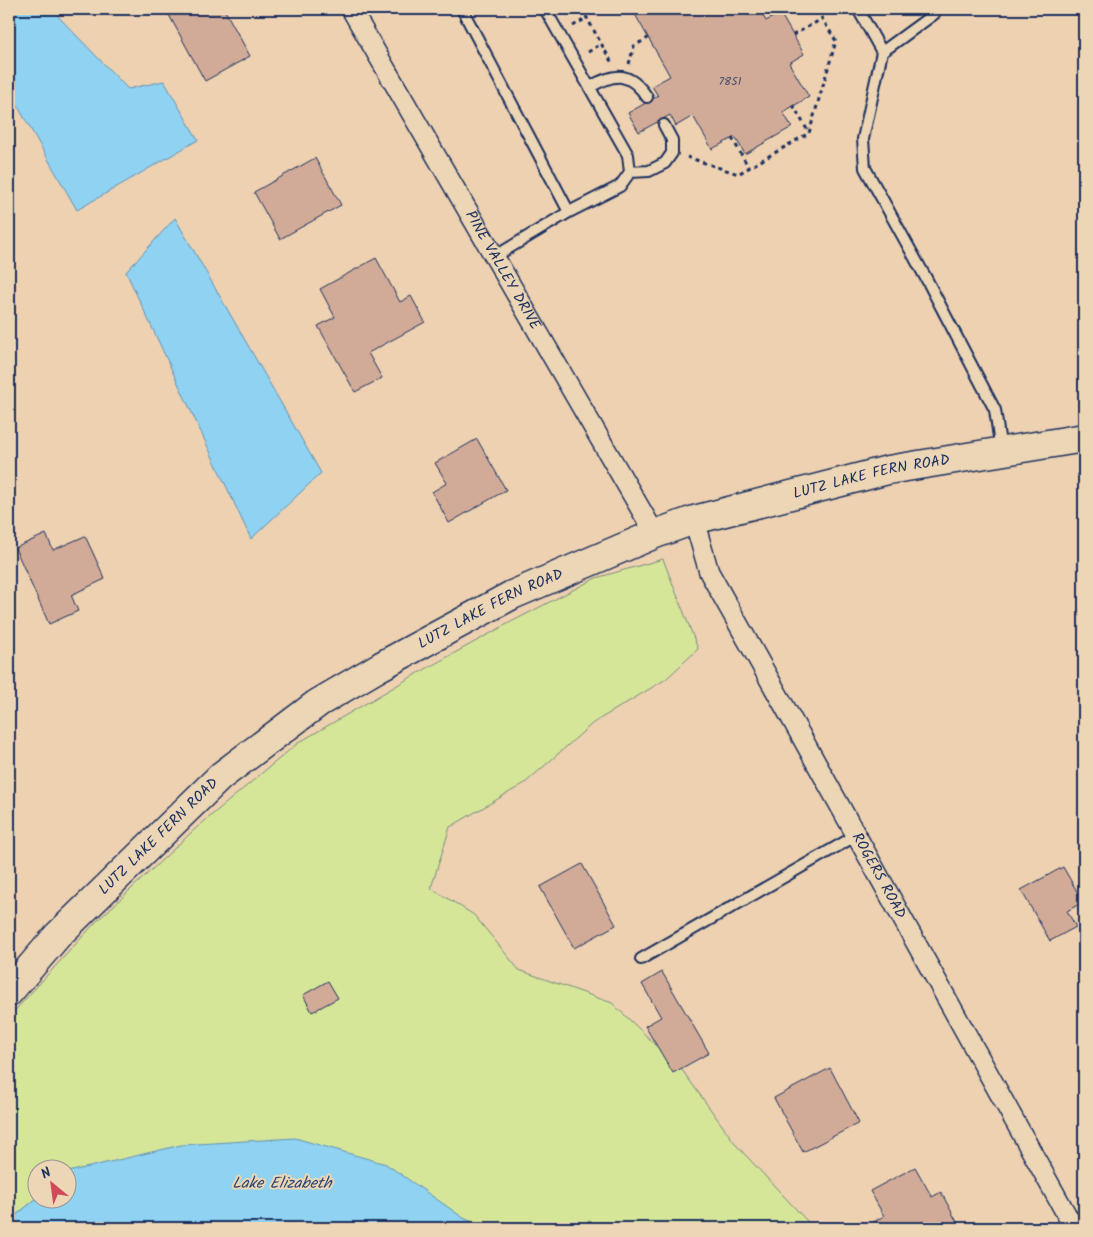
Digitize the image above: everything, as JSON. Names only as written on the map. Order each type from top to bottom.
[{"type":"main road","name":"LUTZ LAKE FERN ROAD","points":[[9,992],[58,935],[221,776],[318,703],[380,666],[512,595],[654,534],[694,520],[888,470],[1084,438]]},
{"type":"street","name":"PINE VALLEY DRIVE","points":[[350,9],[654,534]]},
{"type":"street","name":"ROGERS ROAD","points":[[694,520],[709,572],[1074,1228]]},
{"type":"lane","points":[[462,9],[569,212]]},
{"type":"lane","points":[[494,257],[569,212],[620,186],[630,172],[628,155],[545,9]]},
{"type":"lane","points":[[858,9],[882,52],[863,139],[865,168],[927,280],[995,410],[1002,452]]},
{"type":"lane","points":[[882,52],[934,14],[931,9]]},
{"type":"lane","points":[[590,87],[611,77],[626,77],[639,85],[648,97]]},
{"type":"lane","points":[[630,172],[649,171],[664,163],[672,153],[672,140],[664,125]]},
{"type":"lane","points":[[641,959],[856,835]]},
{"type":"path","points":[[582,9],[612,64]]},
{"type":"path","points":[[684,156],[738,174],[809,133],[836,41],[816,9]]},
{"type":"path","points":[[793,35],[822,19]]},
{"type":"path","points":[[629,64],[634,46],[648,38]]},
{"type":"path","points":[[622,63],[636,66]]},
{"type":"path","points":[[793,106],[809,133]]},
{"type":"path","points":[[732,138],[749,168]]},
{"type":"green space","points":[[663,559],[698,649],[666,679],[593,723],[525,783],[450,827],[431,888],[474,915],[519,970],[612,1003],[682,1070],[737,1146],[807,1221],[810,1228],[487,1228],[465,1219],[78,1174],[78,1160],[28,1160],[28,1205],[9,1221],[9,1017],[95,923],[194,830],[298,743],[413,676],[596,578]]},
{"type":"water","points":[[9,9],[51,9],[128,89],[164,81],[198,140],[77,210],[9,91]]},
{"type":"water","points":[[175,218],[321,473],[251,539],[126,272]]},
{"type":"water","name":"Lake Elizabeth","points":[[295,1138],[386,1164],[465,1219],[487,1228],[9,1228],[9,1221],[28,1205],[28,1210],[78,1210],[78,1170],[181,1145]]},
{"type":"building","points":[[179,9],[224,9],[250,56],[205,81],[169,15]]},
{"type":"building","points":[[632,9],[759,9],[766,21],[780,13],[804,54],[789,63],[809,97],[783,112],[792,127],[745,154],[735,137],[712,149],[693,116],[676,126],[670,115],[639,132],[628,113],[658,96],[652,86],[670,76]]},
{"type":"building","points":[[315,158],[341,205],[280,239],[254,192]]},
{"type":"building","points":[[376,258],[400,302],[411,296],[425,322],[368,353],[382,378],[355,392],[318,326],[335,317],[320,289]]},
{"type":"building","points":[[477,439],[506,490],[449,523],[432,492],[447,483],[435,463]]},
{"type":"building","points":[[46,534],[53,550],[85,536],[105,579],[71,595],[78,611],[49,624],[15,548]]},
{"type":"building","points":[[582,864],[616,925],[574,948],[540,887]]},
{"type":"building","points":[[1063,867],[1083,902],[1067,911],[1076,927],[1050,941],[1021,890]]},
{"type":"building","points":[[662,972],[709,1053],[673,1073],[645,1026],[661,1017],[642,984]]},
{"type":"building","points":[[328,981],[338,998],[312,1012],[303,995]]},
{"type":"building","points":[[830,1068],[859,1123],[803,1152],[774,1098]]},
{"type":"building","points":[[915,1167],[932,1197],[941,1192],[957,1222],[945,1228],[873,1228],[870,1224],[884,1216],[870,1191]]}]
